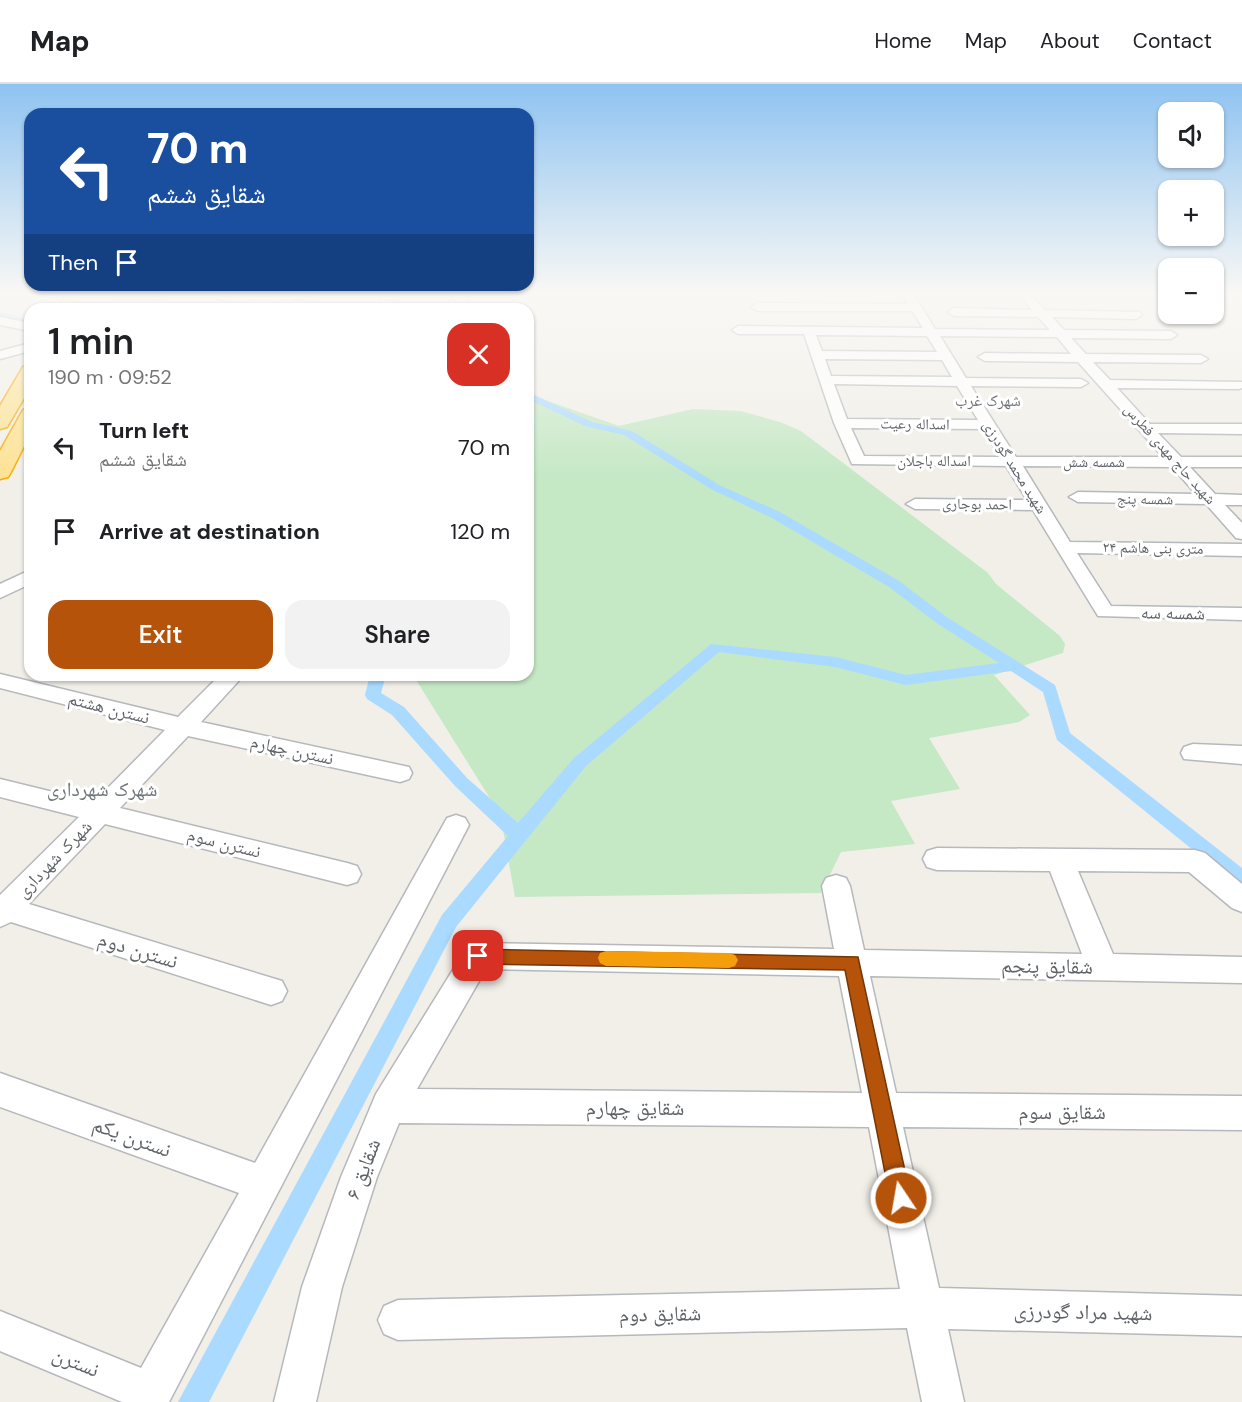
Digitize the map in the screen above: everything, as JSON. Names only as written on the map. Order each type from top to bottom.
[{"type":"highway","points":[[0,423],[24,381]]},
{"type":"highway","points":[[0,472],[24,426]]},
{"type":"street","points":[[818,357],[841,423]]},
{"type":"street","name":"شهید محمد گودرزی","points":[[946,357],[1105,612]]},
{"type":"street","points":[[986,357],[1201,359]]},
{"type":"street","name":"شهید حاج مهدی فطرس","points":[[1081,357],[1242,534]]},
{"type":"street","points":[[826,380],[1081,383]]},
{"type":"street","points":[[1106,384],[1239,385]]},
{"type":"street","name":"اسداله رعیت","points":[[841,423],[988,425]]},
{"type":"street","name":"اسداله باجلان","points":[[841,423],[858,461],[1011,461]]},
{"type":"street","points":[[1145,428],[1242,429]]},
{"type":"street","name":"شمسه شش","points":[[1011,461],[1242,462]]},
{"type":"street","name":"شمسه پنج","points":[[1078,497],[1242,500]]},
{"type":"street","name":"احمد بوجاری","points":[[915,504],[1039,505]]},
{"type":"street","name":"۲۴ متری بنی هاشم","points":[[1065,547],[1242,550]]},
{"type":"street","points":[[0,592],[24,579]]},
{"type":"street","name":"شمسه سه","points":[[1105,612],[1242,614]]},
{"type":"street","name":"نسترن هشتم","points":[[0,681],[184,727]]},
{"type":"street","name":"شهرک شهرداری","points":[[2,910],[227,681]]},
{"type":"street","name":"نسترن چهارم","points":[[184,727],[400,773]]},
{"type":"street","points":[[1193,753],[1242,755]]},
{"type":"street","name":"نسترن سوم","points":[[0,788],[347,874]]},
{"type":"street","points":[[149,1398],[456,825]]},
{"type":"street","points":[[937,859],[1195,861],[1242,900]]},
{"type":"street","points":[[1060,860],[1103,968]]},
{"type":"street","points":[[836,886],[943,1402]]},
{"type":"street","name":"نسترن دوم","points":[[2,910],[271,991]]},
{"type":"street","name":"شقایق پنجم","points":[[478,956],[1242,970]]},
{"type":"street","name":"شقایق ۶","points":[[295,1402],[322,1287],[359,1177],[388,1106],[478,956]]},
{"type":"street","name":"نسترن یکم","points":[[0,1090],[264,1184]]},
{"type":"street","name":"شقایق چهارم","points":[[388,1106],[883,1110]]},
{"type":"street","name":"شقایق سوم","points":[[883,1110],[1242,1113]]},
{"type":"street","name":"شهید مراد گودرزی","points":[[923,1308],[1242,1316]]},
{"type":"street","name":"شقایق دوم","points":[[398,1320],[923,1308]]},
{"type":"street","name":"نسترن","points":[[0,1331],[149,1398]]},
{"type":"green space","points":[[534,396],[619,426],[693,409],[740,411],[780,422],[801,431],[988,573],[996,584],[1060,636],[1065,644],[1063,653],[994,675],[1030,715],[1019,722],[929,738],[960,789],[891,801],[915,844],[841,852],[821,893],[515,897],[499,807],[496,808],[417,681],[534,681]]},
{"type":"waterway","points":[[534,398],[589,424],[628,433],[715,487],[776,515],[894,584],[943,621],[1014,666]]},
{"type":"waterway","points":[[519,835],[580,762],[716,647],[835,662],[906,680],[1014,666]]},
{"type":"waterway","points":[[1014,666],[1050,689],[1063,736],[1242,879]]},
{"type":"waterway","points":[[376,681],[373,695],[398,711],[461,782],[519,835]]},
{"type":"waterway","points":[[193,1402],[449,921],[519,835]]},
{"type":"slow traffic","points":[[606,958],[729,960]]},
{"type":"district","name":"شهرک غرب","points":[[988,400]]},
{"type":"district","name":"شهرک شهرداری","points":[[102,789]]},
{"type":"route","points":[[478,956],[852,962],[901,1198]]}]
